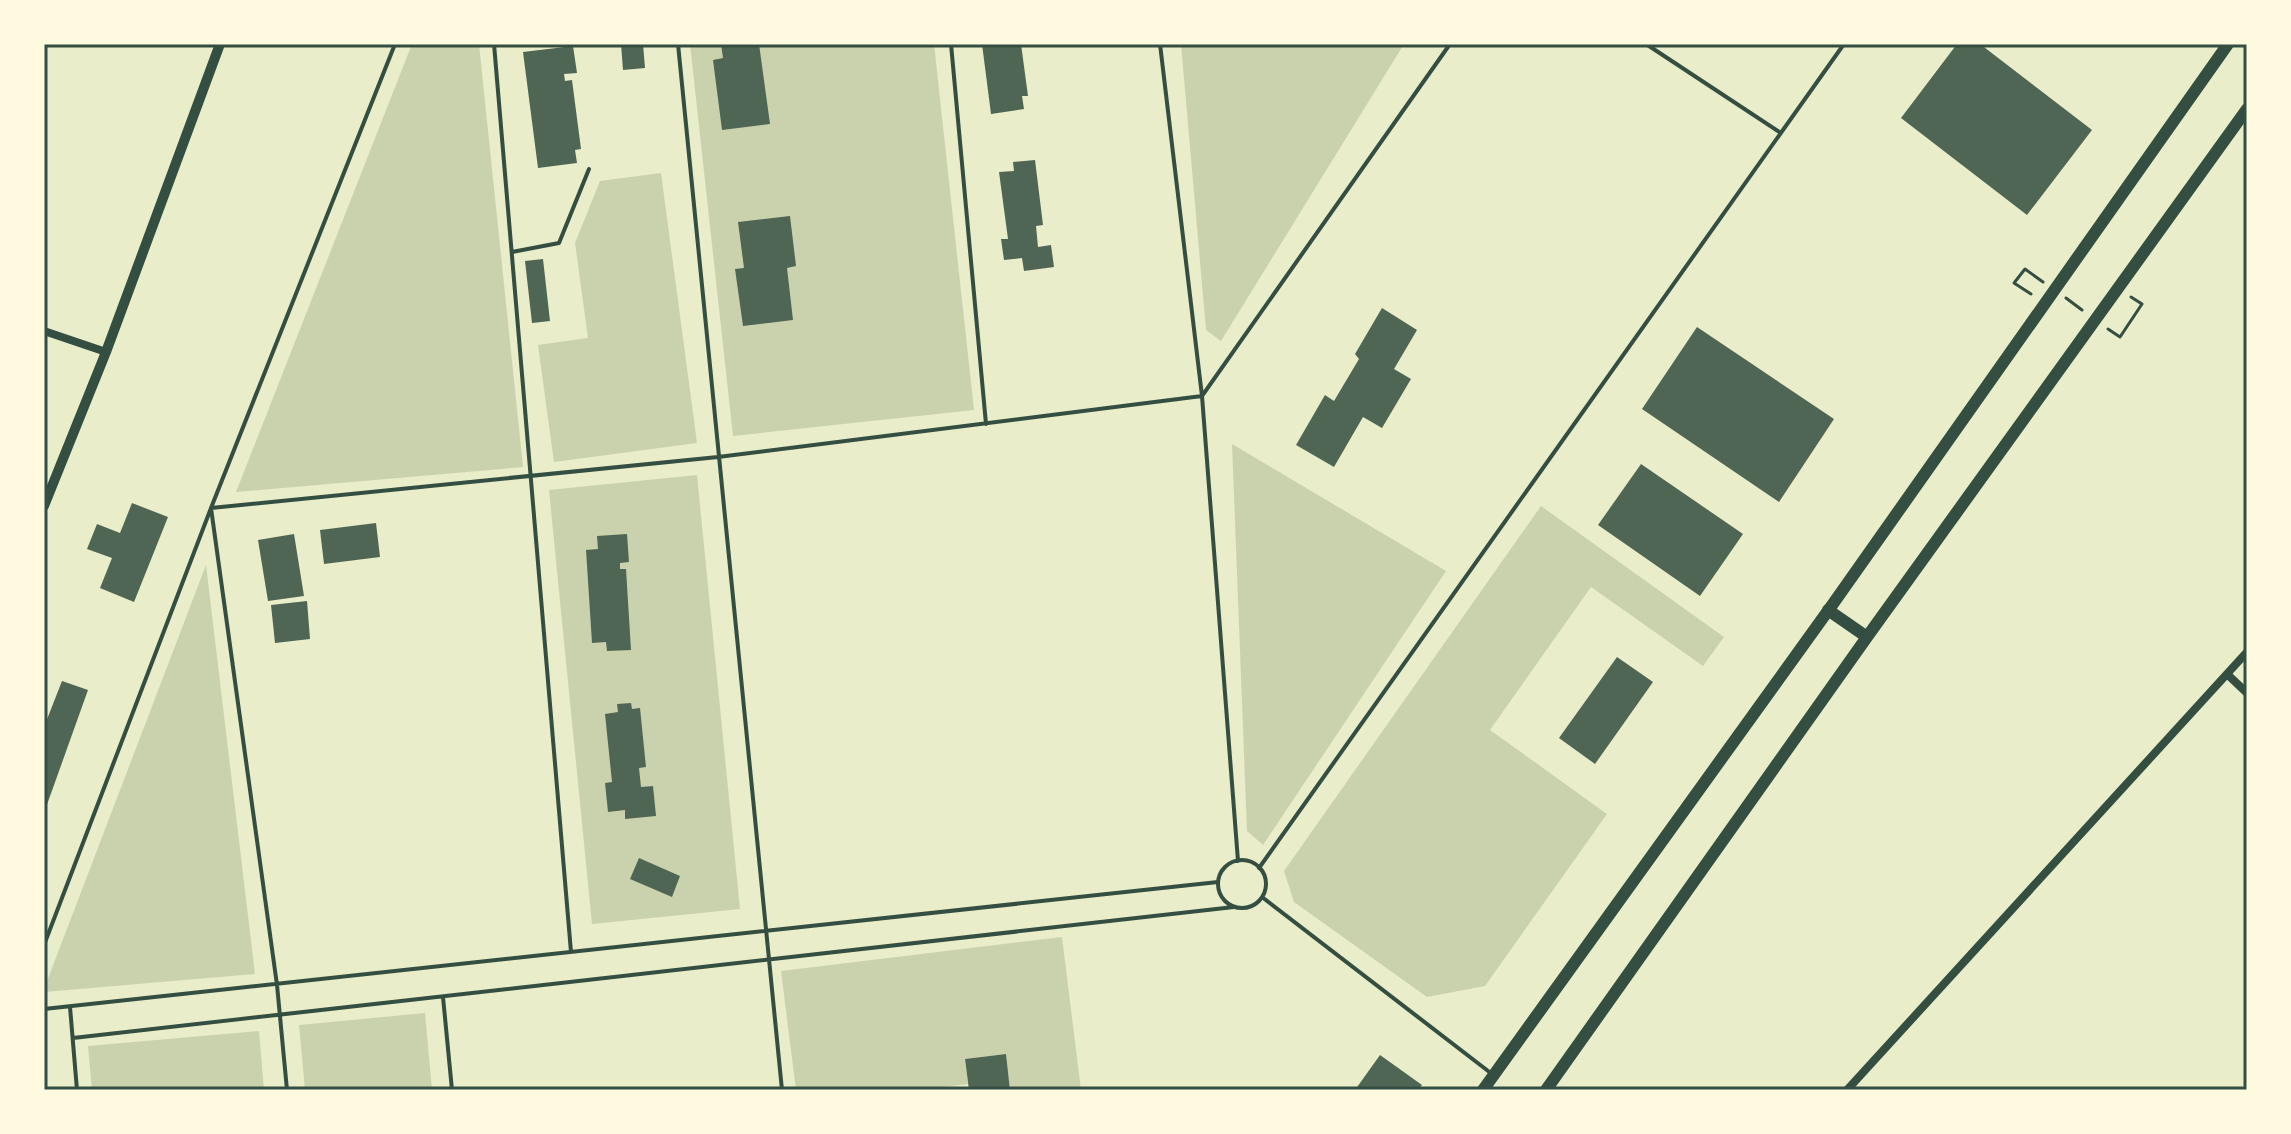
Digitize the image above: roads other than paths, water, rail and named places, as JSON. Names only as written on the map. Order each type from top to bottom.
[{"type":"main road","points":[[1483,1090],[1828,610],[2228,44]]},
{"type":"main road","points":[[1546,1090],[1867,637],[2246,112]]},
{"type":"main road","points":[[1828,610],[1867,637]]},
{"type":"street","points":[[44,506],[106,352],[220,44]]},
{"type":"street","points":[[44,331],[106,352]]},
{"type":"street","points":[[1847,1090],[2247,652]]},
{"type":"street","points":[[2227,674],[2247,693]]},
{"type":"lane","points":[[44,945],[211,508],[395,44]]},
{"type":"lane","points":[[494,44],[571,952]]},
{"type":"lane","points":[[678,44],[782,1090]]},
{"type":"lane","points":[[951,44],[986,424]]},
{"type":"lane","points":[[1160,44],[1202,396],[1238,861]]},
{"type":"lane","points":[[211,508],[718,457],[1202,396],[1450,44]]},
{"type":"lane","points":[[1646,44],[1781,133]]},
{"type":"lane","points":[[1259,868],[1844,44]]},
{"type":"lane","points":[[512,252],[559,243],[589,169]]},
{"type":"lane","points":[[211,508],[277,985],[287,1090]]},
{"type":"lane","points":[[73,1038],[1249,907],[1262,897],[1265,882],[1259,868],[1253,863],[1238,861],[1224,868],[1218,882],[1222,897],[1234,907]]},
{"type":"lane","points":[[44,1009],[1218,882]]},
{"type":"lane","points":[[1262,897],[1494,1076]]},
{"type":"lane","points":[[443,996],[452,1090]]},
{"type":"lane","points":[[70,1007],[77,1090]]}]
